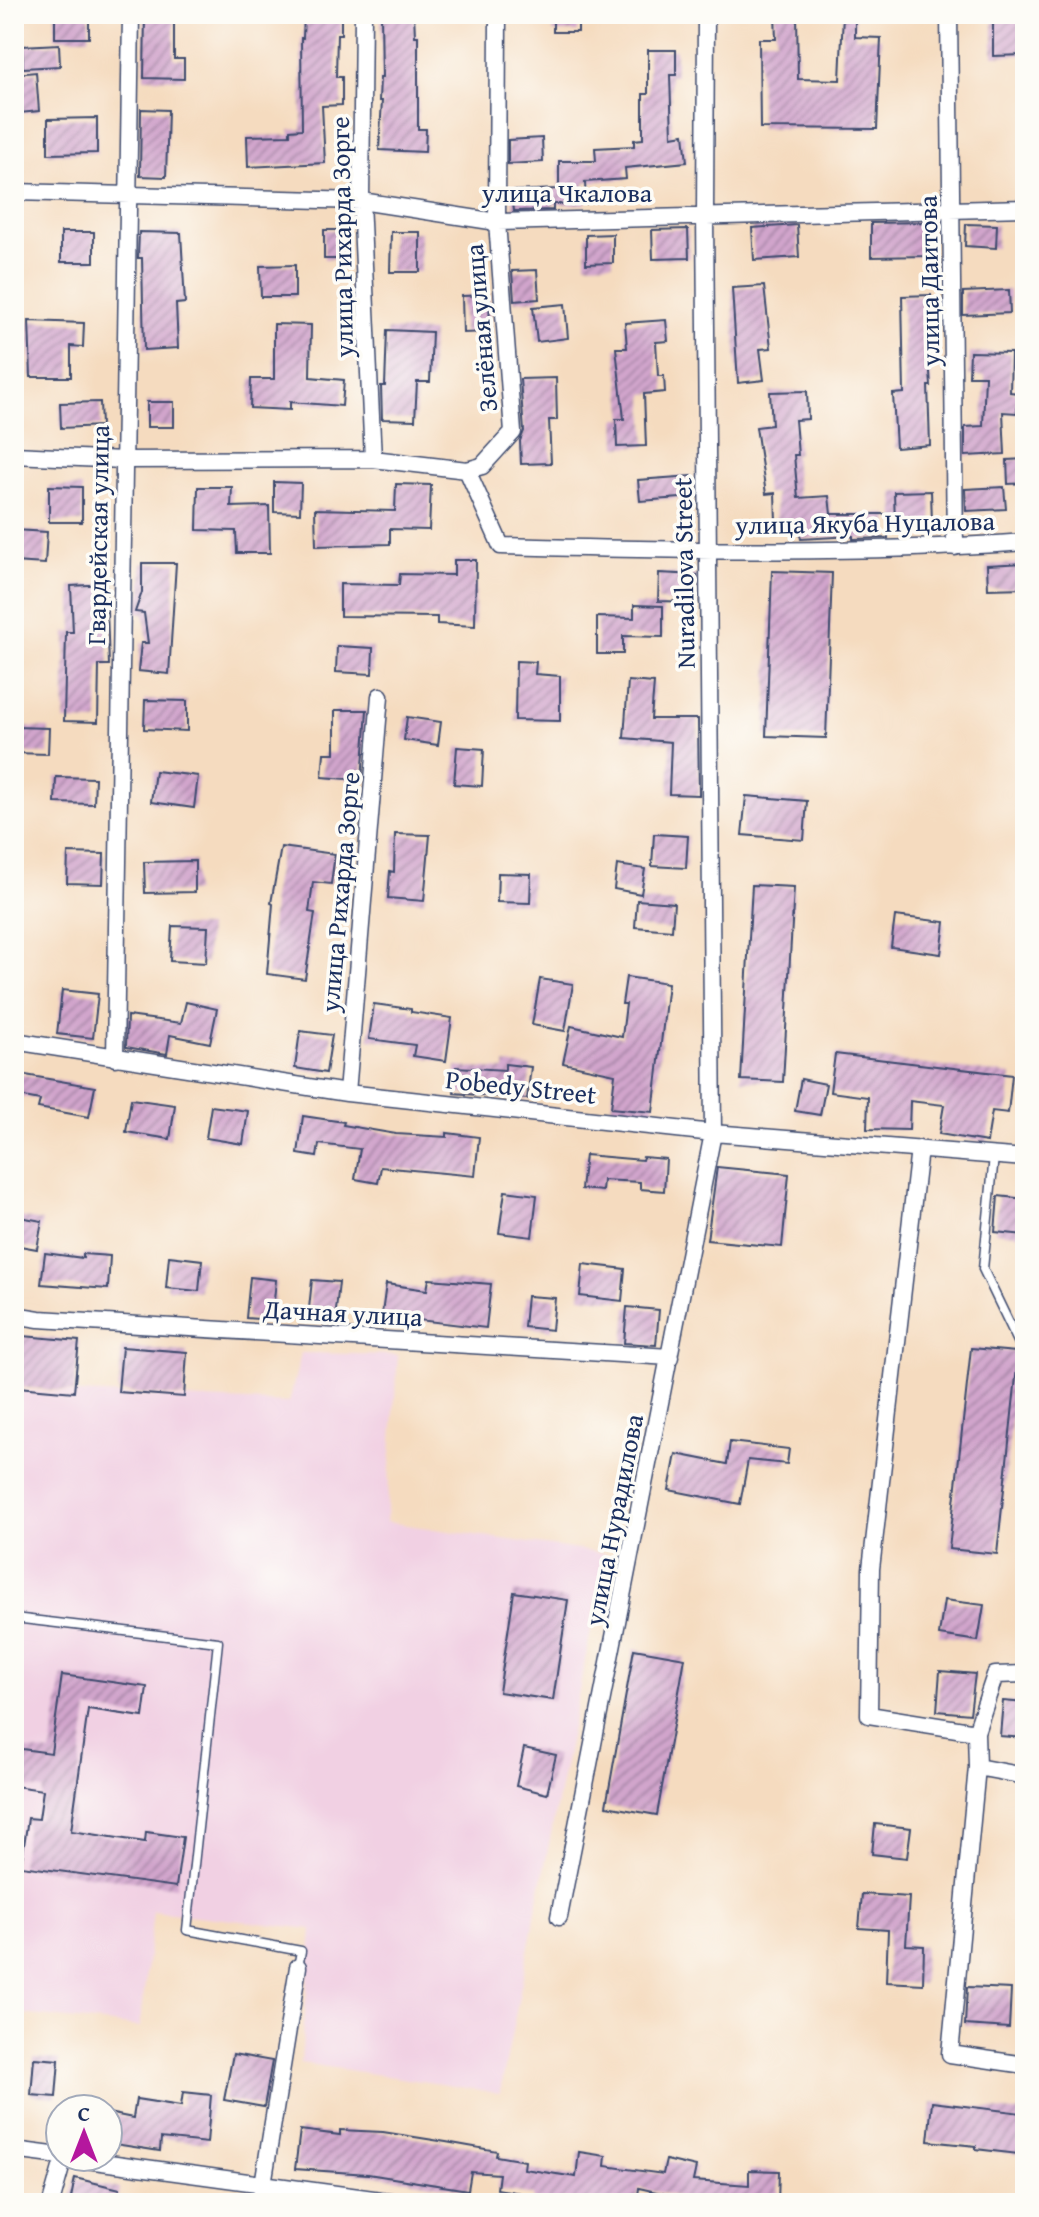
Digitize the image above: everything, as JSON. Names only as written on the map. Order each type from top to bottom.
[{"type":"street","name":"Гвардейская улица","points":[[115,1058],[131,14]]},
{"type":"street","name":"улица Рихарда Зорге","points":[[363,14],[361,201],[373,459]]},
{"type":"street","name":"Зелёная улица","points":[[467,470],[482,466],[513,432],[497,222],[498,14]]},
{"type":"street","name":"Nuradilova Street","points":[[706,14],[713,1133]]},
{"type":"street","name":"улица Даитова","points":[[949,14],[955,547]]},
{"type":"street","name":"улица Чкалова","points":[[14,192],[361,201],[497,222],[1025,208]]},
{"type":"street","points":[[14,455],[123,460],[373,459],[467,470]]},
{"type":"street","name":"улица Якуба Нуцалова","points":[[467,470],[501,546],[708,551],[955,547],[1025,542]]},
{"type":"street","name":"улица Рихарда Зорге","points":[[347,1093],[380,696]]},
{"type":"street","name":"Pobedy Street","points":[[14,1041],[347,1093],[713,1133],[1025,1158]]},
{"type":"street","name":"улица Нурадилова","points":[[559,1917],[713,1133]]},
{"type":"street","points":[[919,1149],[871,1569],[869,1715],[976,1732]]},
{"type":"street","name":"Дачная улица","points":[[14,1315],[670,1357]]},
{"type":"street","points":[[1025,1674],[995,1675],[976,1732],[977,1767],[950,2054],[1025,2065]]},
{"type":"street","points":[[977,1767],[1025,1776]]},
{"type":"street","points":[[260,2203],[298,1967]]},
{"type":"street","points":[[14,2150],[44,2154]]},
{"type":"street","points":[[124,2165],[403,2203]]},
{"type":"street","points":[[51,2203],[59,2173]]},
{"type":"lane","points":[[994,1156],[983,1269],[1025,1356]]},
{"type":"lane","points":[[14,1618],[218,1642],[187,1930],[301,1951],[298,1967]]},
{"type":"shaded area","points":[[301,1353],[398,1355],[386,1522],[606,1554],[500,2093],[301,2063],[312,1929],[153,1911],[140,2027],[14,2013],[14,1398],[18,1390],[289,1403]]},
{"type":"building","points":[[55,14],[89,14],[89,38],[55,38]]},
{"type":"building","points":[[145,14],[174,14],[174,59],[184,59],[184,79],[144,78]]},
{"type":"building","points":[[304,14],[341,14],[341,34],[337,34],[336,77],[342,77],[342,105],[322,106],[325,163],[248,167],[247,136],[290,135],[290,130],[302,129],[301,38]]},
{"type":"building","points":[[381,14],[414,14],[415,36],[418,36],[418,129],[426,129],[425,152],[379,150]]},
{"type":"building","points":[[553,14],[578,14],[578,32],[553,32]]},
{"type":"building","points":[[775,14],[797,14],[798,79],[840,80],[843,14],[855,14],[855,37],[881,38],[877,129],[760,128],[759,39],[776,39]]},
{"type":"building","points":[[993,14],[1025,14],[1025,55],[993,56]]},
{"type":"building","points":[[59,44],[60,66],[23,68],[22,46]]},
{"type":"building","points":[[648,50],[676,50],[676,75],[670,75],[672,136],[684,134],[687,162],[625,168],[626,179],[585,182],[586,204],[553,204],[553,210],[514,211],[512,191],[559,189],[559,161],[596,161],[595,148],[634,146],[634,140],[643,139],[643,94],[648,94]]},
{"type":"building","points":[[36,72],[39,111],[20,113],[16,74]]},
{"type":"building","points":[[141,109],[168,110],[166,177],[140,176]]},
{"type":"building","points":[[97,118],[97,153],[48,154],[48,119]]},
{"type":"building","points":[[542,138],[543,162],[508,164],[508,140]]},
{"type":"building","points":[[927,222],[927,256],[871,257],[871,223]]},
{"type":"building","points":[[966,224],[997,225],[996,248],[965,246]]},
{"type":"building","points":[[797,225],[799,257],[754,260],[752,228]]},
{"type":"building","points":[[688,229],[689,258],[653,259],[652,230]]},
{"type":"building","points":[[324,230],[347,230],[347,259],[324,259]]},
{"type":"building","points":[[61,232],[94,232],[94,262],[61,262]]},
{"type":"building","points":[[139,232],[181,233],[185,303],[176,304],[178,348],[144,350]]},
{"type":"building","points":[[391,232],[420,232],[420,272],[390,272]]},
{"type":"building","points":[[613,234],[613,263],[586,264],[586,235]]},
{"type":"building","points":[[295,265],[295,297],[261,297],[260,266]]},
{"type":"building","points":[[537,270],[539,299],[514,301],[512,271]]},
{"type":"building","points":[[764,286],[771,348],[760,349],[764,380],[738,383],[732,288]]},
{"type":"building","points":[[1009,290],[1010,313],[963,315],[963,292]]},
{"type":"building","points":[[489,295],[490,332],[463,333],[462,296]]},
{"type":"building","points":[[931,295],[933,331],[927,331],[931,386],[928,386],[930,445],[896,448],[893,394],[904,393],[902,296]]},
{"type":"building","points":[[565,304],[568,338],[537,342],[533,307]]},
{"type":"building","points":[[666,320],[668,341],[656,342],[658,376],[664,376],[665,392],[644,394],[646,446],[617,447],[616,419],[624,419],[616,348],[627,348],[625,323]]},
{"type":"building","points":[[29,321],[84,323],[83,347],[71,346],[71,377],[31,377]]},
{"type":"building","points":[[274,324],[311,325],[310,377],[344,380],[342,406],[290,402],[290,410],[250,408],[251,379],[274,379]]},
{"type":"building","points":[[387,330],[432,332],[430,382],[417,382],[415,420],[382,419],[381,386],[385,386]]},
{"type":"building","points":[[970,352],[1011,353],[1010,392],[1018,393],[1017,413],[1003,412],[1005,454],[965,456],[965,427],[983,426],[985,376],[969,376]]},
{"type":"building","points":[[556,378],[557,420],[549,420],[551,463],[521,464],[520,441],[524,431],[520,379]]},
{"type":"building","points":[[807,391],[808,419],[795,420],[798,498],[829,496],[831,514],[888,514],[888,538],[853,539],[853,536],[801,539],[797,521],[776,521],[775,493],[766,494],[756,427],[772,425],[770,392]]},
{"type":"building","points":[[100,402],[101,426],[61,428],[60,403]]},
{"type":"building","points":[[147,402],[174,402],[174,427],[147,427]]},
{"type":"building","points":[[1025,459],[1025,483],[1008,484],[1007,460]]},
{"type":"building","points":[[692,476],[694,497],[640,501],[638,480]]},
{"type":"building","points":[[274,482],[301,483],[300,513],[274,512]]},
{"type":"building","points":[[396,484],[431,485],[429,530],[390,529],[390,544],[316,546],[315,509],[395,511]]},
{"type":"building","points":[[49,486],[82,487],[82,522],[49,522]]},
{"type":"building","points":[[198,487],[232,487],[231,507],[269,506],[270,553],[237,553],[236,531],[197,530]]},
{"type":"building","points":[[1004,487],[1006,509],[966,511],[965,489]]},
{"type":"building","points":[[931,491],[932,523],[895,524],[894,492]]},
{"type":"building","points":[[14,530],[47,532],[45,564],[14,562]]},
{"type":"building","points":[[454,560],[476,560],[475,626],[437,624],[437,617],[340,616],[340,584],[399,585],[400,574],[454,575]]},
{"type":"building","points":[[142,563],[176,563],[169,674],[138,671],[141,643],[148,643],[144,613],[135,612],[142,592]]},
{"type":"building","points":[[1025,563],[1025,588],[988,589],[987,565]]},
{"type":"building","points":[[772,571],[832,573],[826,738],[766,736]]},
{"type":"building","points":[[659,573],[697,575],[697,602],[658,601]]},
{"type":"building","points":[[106,584],[109,665],[99,665],[98,722],[64,721],[66,632],[73,632],[71,586]]},
{"type":"building","points":[[634,605],[663,606],[663,637],[623,636],[623,654],[597,654],[597,617],[634,618]]},
{"type":"building","points":[[337,646],[373,648],[372,674],[336,672]]},
{"type":"building","points":[[516,661],[536,662],[535,674],[560,676],[560,721],[515,720]]},
{"type":"building","points":[[628,681],[654,683],[651,719],[698,719],[699,795],[669,794],[671,742],[624,738]]},
{"type":"building","points":[[145,700],[187,701],[187,731],[144,729]]},
{"type":"building","points":[[335,710],[367,710],[362,780],[322,777],[324,753],[335,753]]},
{"type":"building","points":[[407,717],[441,722],[438,745],[404,740]]},
{"type":"building","points":[[14,727],[49,728],[48,754],[14,753]]},
{"type":"building","points":[[457,747],[484,749],[482,786],[454,784]]},
{"type":"building","points":[[155,771],[198,776],[194,808],[151,802]]},
{"type":"building","points":[[56,777],[95,778],[94,804],[55,803]]},
{"type":"building","points":[[746,796],[807,801],[804,840],[742,835]]},
{"type":"building","points":[[395,834],[430,835],[424,901],[388,898],[390,871],[394,872]]},
{"type":"building","points":[[654,834],[688,836],[686,868],[652,866]]},
{"type":"building","points":[[281,847],[335,854],[331,884],[313,882],[309,912],[315,913],[305,979],[267,974],[271,903]]},
{"type":"building","points":[[68,853],[104,854],[103,884],[67,883]]},
{"type":"building","points":[[195,861],[195,892],[145,893],[144,862]]},
{"type":"building","points":[[617,865],[645,869],[641,894],[614,889]]},
{"type":"building","points":[[498,873],[531,874],[530,903],[497,902]]},
{"type":"building","points":[[752,885],[794,887],[783,1082],[741,1080]]},
{"type":"building","points":[[637,900],[674,903],[672,930],[635,927]]},
{"type":"building","points":[[895,916],[945,922],[941,954],[891,947]]},
{"type":"building","points":[[172,926],[208,927],[206,963],[170,961]]},
{"type":"building","points":[[626,977],[668,983],[653,1112],[611,1108],[615,1074],[563,1063],[571,1026],[622,1037]]},
{"type":"building","points":[[540,979],[573,984],[565,1031],[532,1025]]},
{"type":"building","points":[[62,990],[98,994],[93,1038],[57,1034]]},
{"type":"building","points":[[186,1002],[217,1009],[210,1043],[170,1035],[167,1054],[126,1047],[127,1016],[181,1023]]},
{"type":"building","points":[[374,1004],[452,1018],[446,1061],[413,1056],[415,1045],[369,1039]]},
{"type":"building","points":[[300,1031],[332,1035],[326,1073],[295,1068]]},
{"type":"building","points":[[835,1054],[1012,1075],[1008,1113],[992,1111],[987,1142],[939,1134],[944,1105],[910,1101],[909,1130],[867,1129],[868,1097],[830,1092]]},
{"type":"building","points":[[505,1064],[531,1067],[527,1099],[454,1093],[456,1067],[505,1070]]},
{"type":"building","points":[[14,1073],[95,1087],[89,1117],[38,1108],[40,1100],[14,1095]]},
{"type":"building","points":[[801,1079],[826,1084],[820,1115],[795,1111]]},
{"type":"building","points":[[131,1099],[175,1105],[170,1139],[126,1132]]},
{"type":"building","points":[[211,1106],[248,1111],[243,1144],[206,1138]]},
{"type":"building","points":[[303,1116],[396,1134],[447,1137],[447,1133],[479,1137],[475,1176],[381,1167],[378,1183],[355,1179],[360,1149],[319,1144],[317,1157],[298,1154]]},
{"type":"building","points":[[585,1155],[666,1159],[664,1191],[640,1189],[640,1182],[603,1180],[602,1191],[581,1189]]},
{"type":"building","points":[[717,1167],[789,1174],[782,1247],[707,1240]]},
{"type":"building","points":[[505,1191],[537,1195],[532,1237],[499,1233]]},
{"type":"building","points":[[998,1196],[1025,1199],[1025,1235],[995,1232]]},
{"type":"building","points":[[14,1216],[42,1221],[37,1249],[14,1245]]},
{"type":"building","points":[[45,1253],[83,1258],[83,1254],[110,1256],[108,1289],[41,1284]]},
{"type":"building","points":[[169,1256],[202,1260],[199,1291],[166,1288]]},
{"type":"building","points":[[583,1264],[625,1269],[622,1301],[580,1296]]},
{"type":"building","points":[[250,1277],[276,1280],[272,1320],[246,1318]]},
{"type":"building","points":[[429,1279],[491,1284],[486,1328],[402,1318],[401,1323],[381,1321],[386,1284],[427,1290]]},
{"type":"building","points":[[312,1280],[339,1282],[335,1320],[308,1318]]},
{"type":"building","points":[[527,1296],[555,1298],[552,1330],[524,1327]]},
{"type":"building","points":[[627,1307],[659,1310],[656,1345],[624,1343]]},
{"type":"building","points":[[23,1336],[79,1341],[74,1392],[18,1387]]},
{"type":"building","points":[[122,1347],[187,1352],[184,1397],[118,1392]]},
{"type":"building","points":[[971,1348],[1016,1352],[1018,1358],[997,1554],[949,1549]]},
{"type":"building","points":[[730,1442],[789,1449],[787,1464],[748,1460],[740,1504],[669,1490],[676,1454],[727,1464]]},
{"type":"building","points":[[514,1592],[568,1600],[553,1700],[499,1692]]},
{"type":"building","points":[[944,1600],[984,1605],[978,1641],[939,1635]]},
{"type":"building","points":[[634,1649],[685,1658],[657,1815],[606,1806]]},
{"type":"building","points":[[940,1671],[975,1674],[970,1714],[937,1711]]},
{"type":"building","points":[[62,1675],[147,1687],[143,1717],[88,1709],[71,1831],[145,1842],[146,1832],[183,1837],[176,1887],[21,1866],[28,1818],[39,1819],[43,1790],[14,1786],[14,1748],[51,1753]]},
{"type":"building","points":[[1003,1701],[1025,1703],[1025,1738],[1000,1736]]},
{"type":"building","points":[[524,1748],[556,1755],[547,1794],[516,1786]]},
{"type":"building","points":[[875,1824],[911,1828],[907,1858],[872,1854]]},
{"type":"building","points":[[862,1894],[909,1897],[906,1945],[924,1946],[923,1984],[886,1982],[888,1930],[859,1928]]},
{"type":"building","points":[[967,1987],[1011,1989],[1009,2028],[965,2025]]},
{"type":"building","points":[[233,2054],[272,2061],[264,2107],[224,2100]]},
{"type":"building","points":[[34,2058],[59,2060],[56,2093],[31,2095]]},
{"type":"building","points":[[183,2092],[211,2095],[207,2143],[161,2138],[160,2151],[124,2145],[124,2116],[133,2118],[136,2099],[181,2106]]},
{"type":"building","points":[[932,2102],[1022,2113],[1018,2154],[928,2141]]},
{"type":"building","points":[[300,2130],[340,2135],[340,2130],[383,2132],[446,2142],[497,2151],[496,2156],[525,2161],[524,2169],[576,2177],[579,2152],[606,2156],[605,2166],[663,2174],[666,2160],[696,2167],[693,2181],[749,2185],[749,2170],[779,2171],[778,2203],[704,2203],[639,2188],[637,2203],[563,2199],[563,2203],[552,2203],[533,2200],[533,2195],[497,2189],[499,2174],[471,2172],[468,2190],[368,2174],[295,2169]]},
{"type":"building","points":[[75,2178],[120,2189],[118,2203],[70,2203]]}]
